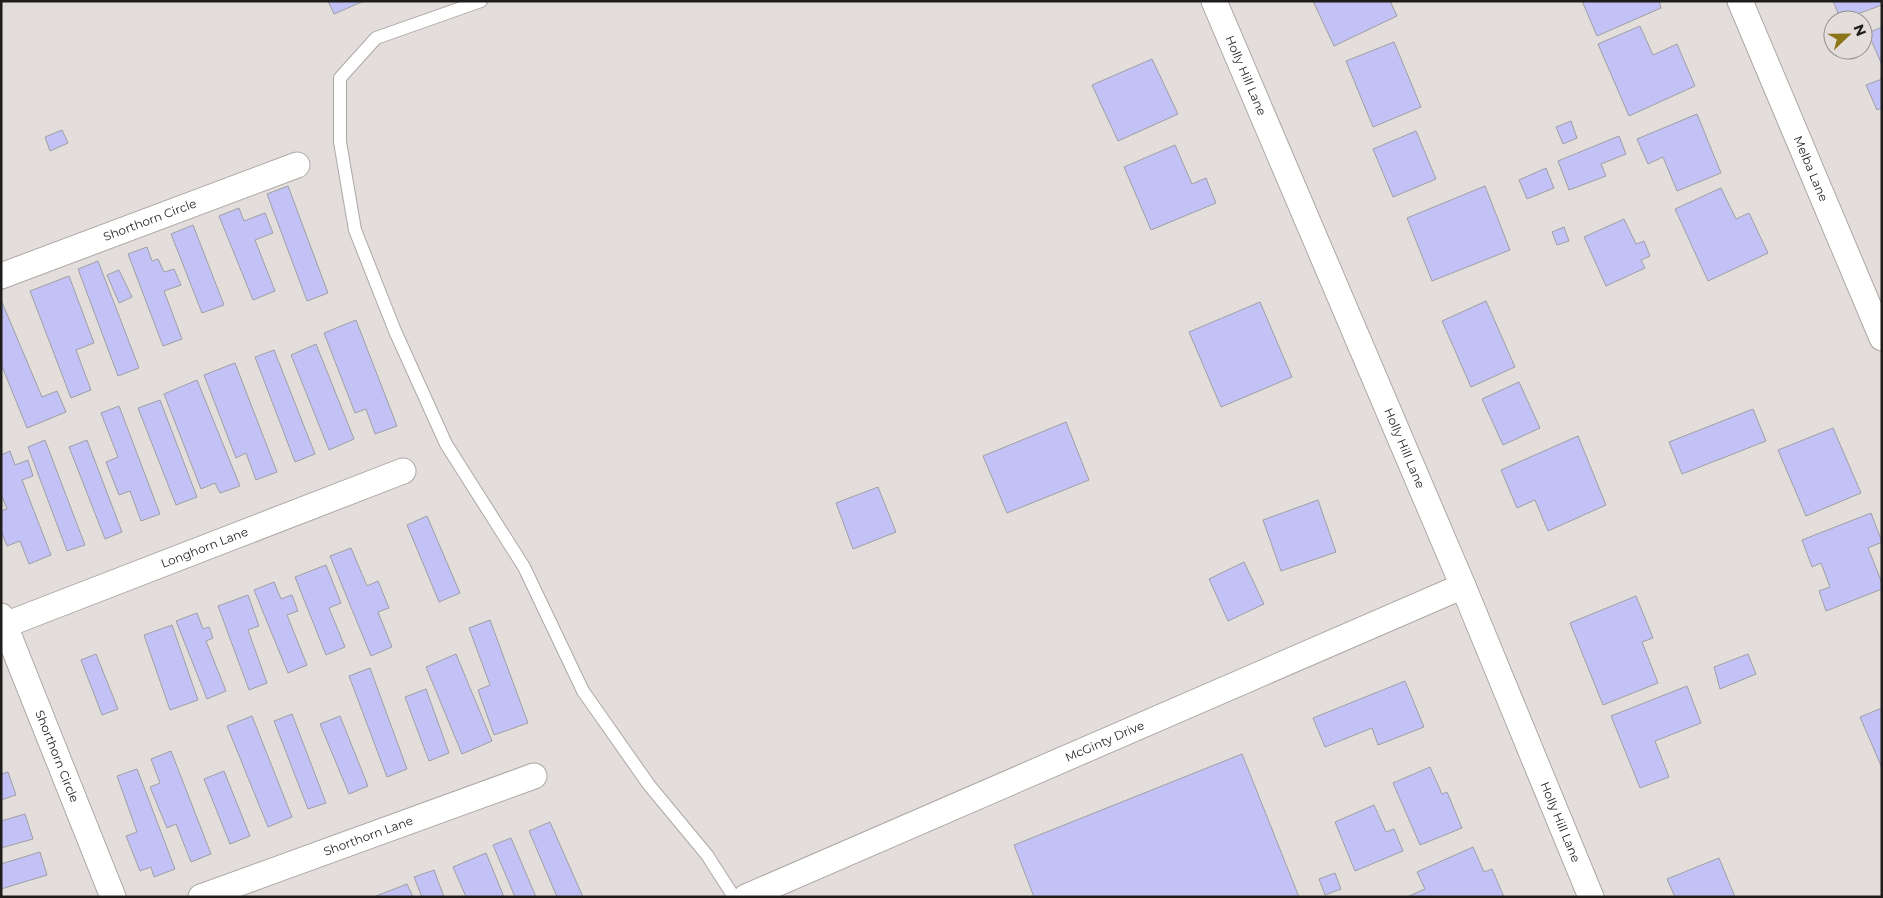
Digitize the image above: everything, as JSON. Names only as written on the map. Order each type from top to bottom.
[{"type":"street","name":"Holly Hill Lane","points":[[1214,1],[1463,586],[1591,897]]},
{"type":"street","name":"Melba Lane","points":[[1740,1],[1882,338]]},
{"type":"street","name":"Shorthorn Circle","points":[[1,276],[298,164]]},
{"type":"street","name":"Longhorn Lane","points":[[3,620],[403,471]]},
{"type":"street","name":"McGinty Drive","points":[[746,897],[1463,586]]},
{"type":"street","name":"Shorthorn Circle","points":[[3,620],[113,897]]},
{"type":"street","name":"Shorthorn Lane","points":[[201,897],[534,776]]},
{"type":"lane","points":[[481,1],[376,38],[340,78],[340,142],[355,230],[395,331],[446,444],[524,567],[583,691],[649,785],[707,855],[734,897]]},
{"type":"building","points":[[328,1],[364,1],[334,14]]},
{"type":"building","points":[[1313,1],[1390,1],[1397,16],[1334,46]]},
{"type":"building","points":[[1582,1],[1659,1],[1661,8],[1597,36]]},
{"type":"building","points":[[1833,1],[1882,1],[1882,5],[1868,10],[1837,10]]},
{"type":"building","points":[[1640,26],[1653,55],[1677,44],[1695,86],[1629,116],[1598,44]]},
{"type":"building","points":[[1882,27],[1882,65],[1873,44],[1873,31]]},
{"type":"building","points":[[1394,42],[1421,107],[1373,127],[1346,61]]},
{"type":"building","points":[[1152,59],[1178,114],[1118,141],[1092,85]]},
{"type":"building","points":[[1882,79],[1882,108],[1877,110],[1866,85]]},
{"type":"building","points":[[1697,114],[1721,173],[1677,191],[1663,157],[1648,164],[1637,139]]},
{"type":"building","points":[[1571,121],[1577,138],[1563,144],[1556,127]]},
{"type":"building","points":[[62,130],[68,143],[50,151],[45,137]]},
{"type":"building","points":[[1416,131],[1436,179],[1393,197],[1373,149]]},
{"type":"building","points":[[1619,136],[1626,154],[1601,164],[1606,176],[1569,190],[1558,161]]},
{"type":"building","points":[[1175,145],[1192,184],[1206,178],[1216,203],[1151,230],[1124,167]]},
{"type":"building","points":[[1546,168],[1554,188],[1527,199],[1519,180]]},
{"type":"building","points":[[288,186],[328,293],[307,301],[267,194]]},
{"type":"building","points":[[1485,186],[1510,250],[1432,281],[1407,218]]},
{"type":"building","points":[[1721,188],[1736,219],[1749,213],[1768,253],[1708,281],[1675,209]]},
{"type":"building","points":[[239,208],[244,221],[265,213],[273,233],[255,240],[275,291],[253,300],[219,216]]},
{"type":"building","points":[[1624,219],[1636,244],[1644,241],[1650,256],[1641,260],[1645,268],[1606,286],[1584,237]]},
{"type":"building","points":[[193,225],[224,305],[202,313],[171,234]]},
{"type":"building","points":[[1564,227],[1569,241],[1557,245],[1552,232]]},
{"type":"building","points":[[147,247],[152,261],[158,259],[164,272],[174,269],[181,285],[164,291],[182,339],[163,346],[128,254]]},
{"type":"building","points":[[98,261],[139,368],[118,376],[78,269]]},
{"type":"building","points":[[119,270],[132,297],[119,303],[107,275]]},
{"type":"building","points":[[69,276],[94,343],[76,350],[91,390],[71,398],[30,291]]},
{"type":"building","points":[[1,300],[42,397],[57,391],[66,412],[27,428],[1,364]]},
{"type":"building","points":[[1486,301],[1515,367],[1471,387],[1442,321]]},
{"type":"building","points":[[1260,302],[1292,377],[1221,407],[1189,332]]},
{"type":"building","points":[[356,320],[397,426],[375,434],[366,409],[355,413],[324,333]]},
{"type":"building","points":[[316,344],[354,439],[329,450],[291,355]]},
{"type":"building","points":[[274,350],[315,454],[295,462],[255,357]]},
{"type":"building","points":[[235,363],[277,472],[256,480],[246,453],[236,458],[204,375]]},
{"type":"building","points":[[197,380],[240,486],[220,493],[215,483],[201,489],[164,394]]},
{"type":"building","points":[[1519,382],[1540,428],[1503,445],[1482,399]]},
{"type":"building","points":[[160,400],[197,497],[176,505],[138,408]]},
{"type":"building","points":[[119,406],[160,514],[141,521],[130,491],[119,495],[106,462],[118,457],[101,413]]},
{"type":"building","points":[[1753,409],[1766,441],[1682,474],[1669,442]]},
{"type":"building","points":[[1066,422],[1089,480],[1007,513],[983,456]]},
{"type":"building","points":[[1833,428],[1861,493],[1806,516],[1778,450]]},
{"type":"building","points":[[1578,436],[1606,505],[1548,531],[1535,500],[1517,508],[1501,470]]},
{"type":"building","points":[[45,440],[85,545],[67,551],[28,447]]},
{"type":"building","points":[[87,440],[122,532],[105,539],[69,447]]},
{"type":"building","points":[[10,451],[15,465],[28,460],[33,476],[22,480],[51,555],[29,564],[20,541],[7,546],[1,531],[1,511],[7,509],[1,494],[1,455]]},
{"type":"building","points":[[878,487],[896,532],[853,549],[836,503]]},
{"type":"building","points":[[1318,500],[1336,552],[1281,571],[1263,520]]},
{"type":"building","points":[[1871,513],[1882,542],[1868,548],[1882,583],[1882,589],[1826,611],[1819,591],[1830,587],[1821,563],[1812,567],[1802,540]]},
{"type":"building","points":[[427,516],[460,593],[439,602],[407,525]]},
{"type":"building","points":[[351,548],[367,586],[378,581],[389,608],[378,612],[392,647],[371,656],[330,556]]},
{"type":"building","points":[[1244,562],[1264,604],[1228,621],[1209,579]]},
{"type":"building","points":[[326,565],[341,603],[329,608],[345,647],[326,655],[295,577]]},
{"type":"building","points":[[274,582],[281,599],[292,595],[298,611],[287,615],[307,665],[288,673],[254,590]]},
{"type":"building","points":[[248,595],[259,626],[248,630],[267,683],[249,690],[218,606]]},
{"type":"building","points":[[1636,596],[1653,638],[1642,642],[1658,683],[1603,705],[1570,623]]},
{"type":"building","points":[[197,613],[203,629],[209,627],[213,638],[206,641],[226,691],[207,699],[176,621]]},
{"type":"building","points":[[490,620],[528,723],[494,735],[478,690],[490,685],[469,628]]},
{"type":"building","points":[[172,625],[198,700],[170,710],[144,635]]},
{"type":"building","points":[[96,654],[118,709],[102,715],[81,660]]},
{"type":"building","points":[[456,654],[492,741],[462,754],[426,667]]},
{"type":"building","points":[[1748,654],[1756,674],[1720,689],[1714,667]]},
{"type":"building","points":[[370,668],[407,769],[387,777],[349,676]]},
{"type":"building","points":[[1405,681],[1424,727],[1378,745],[1372,728],[1325,747],[1313,718]]},
{"type":"building","points":[[1687,686],[1701,723],[1655,741],[1669,777],[1640,788],[1611,716]]},
{"type":"building","points":[[426,689],[449,753],[429,761],[405,697]]},
{"type":"building","points":[[1882,708],[1882,768],[1860,717]]},
{"type":"building","points":[[292,714],[326,803],[308,809],[274,721]]},
{"type":"building","points":[[252,716],[292,817],[268,827],[227,726]]},
{"type":"building","points":[[340,716],[368,786],[349,794],[320,724]]},
{"type":"building","points":[[171,751],[211,854],[191,862],[176,824],[167,828],[150,787],[160,783],[151,759]]},
{"type":"building","points":[[1242,754],[1299,897],[1034,897],[1014,845]]},
{"type":"building","points":[[1430,767],[1442,794],[1447,792],[1462,828],[1420,845],[1393,783]]},
{"type":"building","points":[[137,769],[175,869],[154,877],[151,867],[140,871],[126,836],[137,832],[117,776]]},
{"type":"building","points":[[224,771],[250,836],[230,844],[204,779]]},
{"type":"building","points":[[8,772],[16,795],[1,800],[1,774]]},
{"type":"building","points":[[1374,805],[1386,832],[1394,829],[1403,851],[1355,871],[1335,822]]},
{"type":"building","points":[[25,814],[33,839],[1,848],[1,821]]},
{"type":"building","points":[[550,822],[583,897],[557,897],[529,831]]},
{"type":"building","points":[[511,838],[536,897],[515,897],[493,845]]},
{"type":"building","points":[[1473,847],[1484,872],[1492,869],[1504,897],[1407,897],[1425,889],[1417,872]]},
{"type":"building","points":[[40,852],[47,875],[1,889],[1,864]]},
{"type":"building","points":[[486,853],[504,897],[466,897],[453,867]]},
{"type":"building","points":[[1719,858],[1735,897],[1675,897],[1667,879]]},
{"type":"building","points":[[434,870],[444,897],[422,897],[414,877]]},
{"type":"building","points":[[1335,873],[1341,889],[1325,895],[1319,879]]},
{"type":"building","points":[[407,884],[413,897],[376,896]]}]
